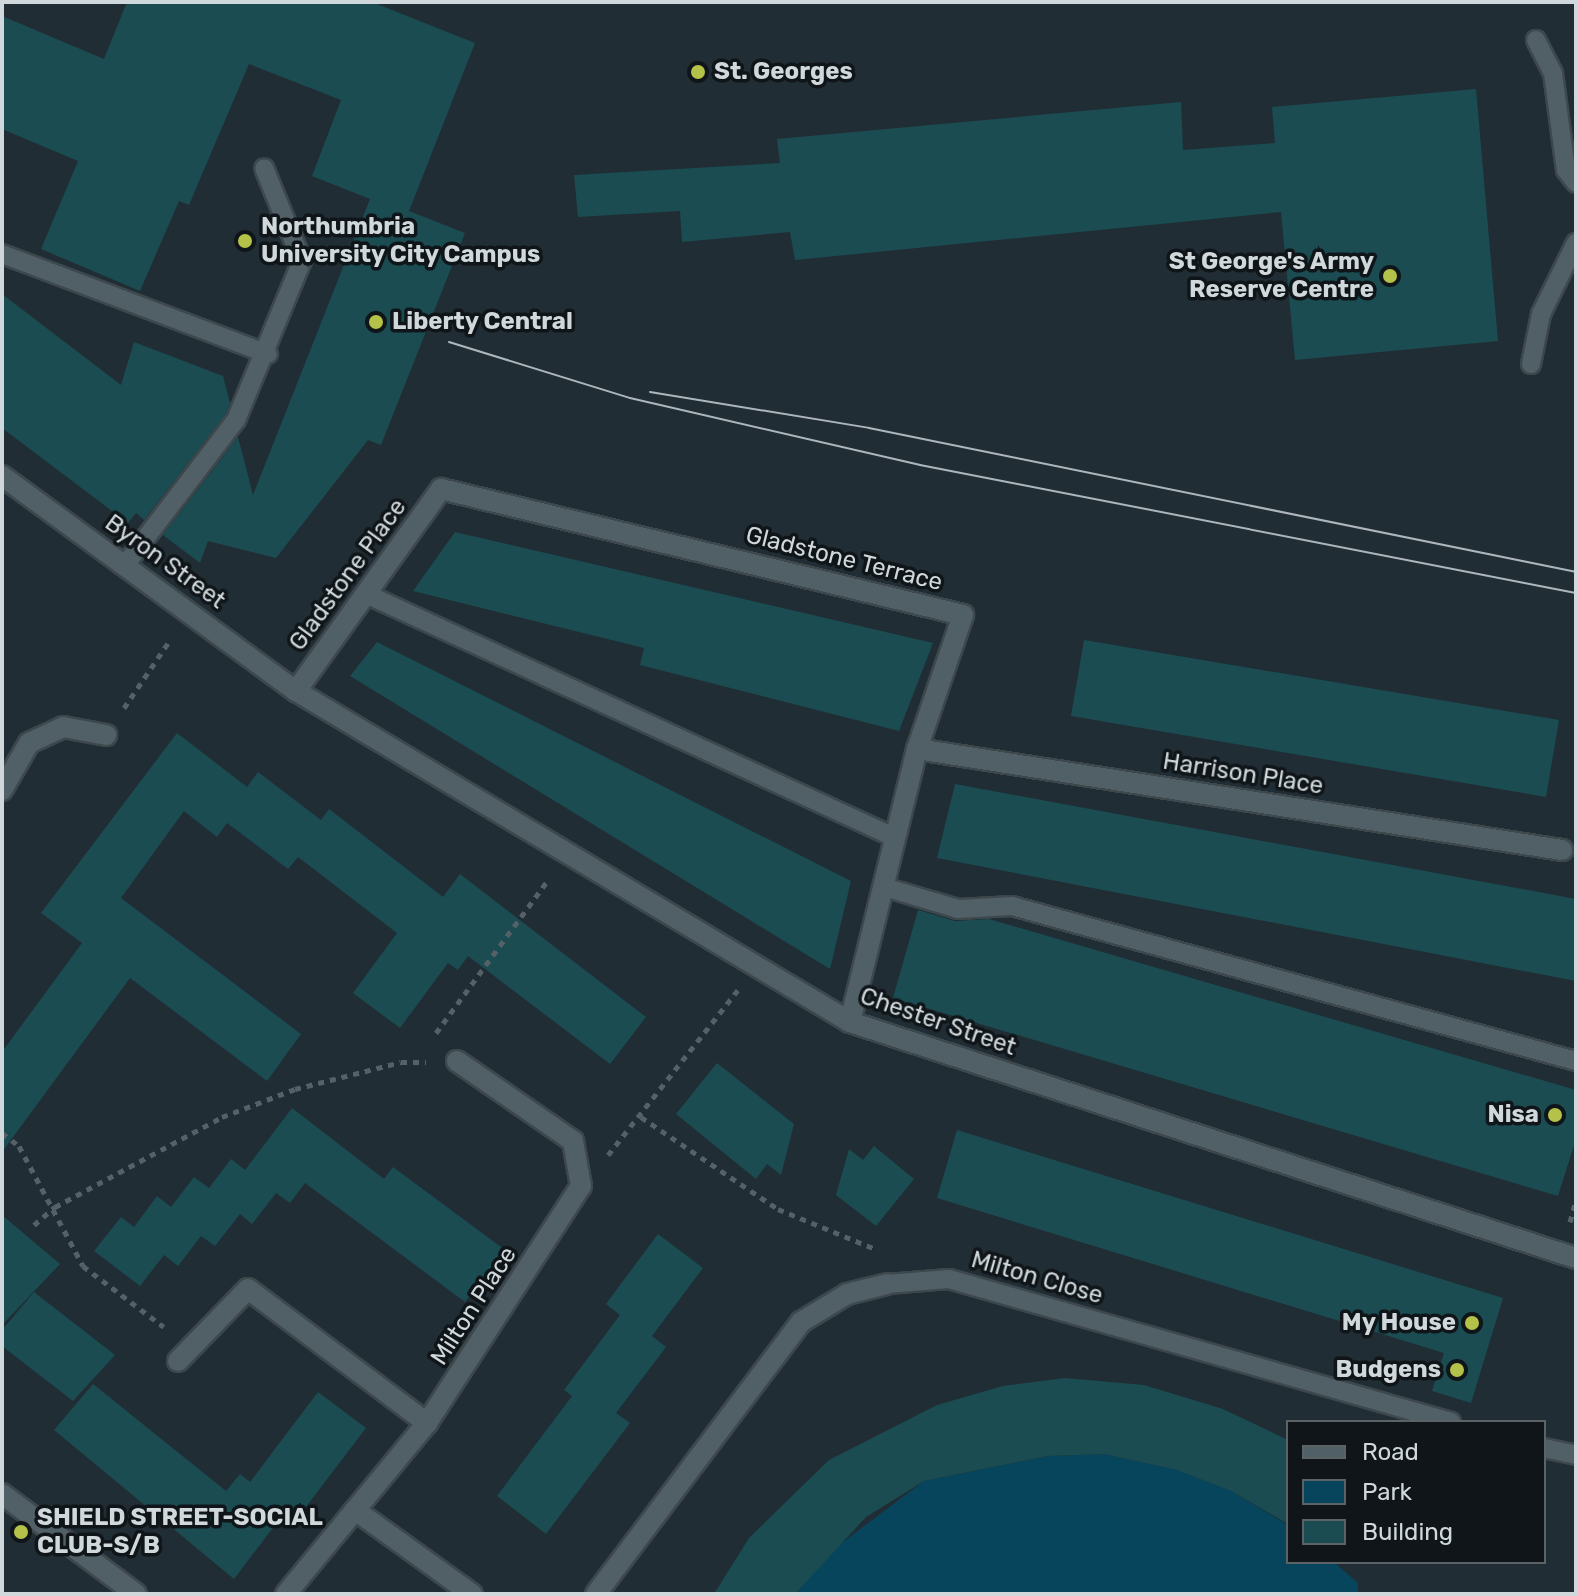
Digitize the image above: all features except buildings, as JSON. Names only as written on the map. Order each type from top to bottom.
[{"type":"street","name":"Byron Street","points":[[2,476],[296,691]]},
{"type":"street","name":"Gladstone Place","points":[[296,691],[441,489]]},
{"type":"street","name":"Gladstone Terrace","points":[[441,489],[963,615],[917,749],[850,1022]]},
{"type":"street","name":"Chester Street","points":[[296,691],[850,1022],[1576,1258]]},
{"type":"street","points":[[2,790],[29,743],[63,727],[106,735]]},
{"type":"street","name":"Harrison Place","points":[[917,749],[1562,850]]},
{"type":"street","points":[[457,1061],[573,1141],[581,1186]]},
{"type":"street","name":"Milton Place","points":[[286,1594],[427,1423],[581,1186]]},
{"type":"street","name":"Milton Close","points":[[596,1594],[801,1322],[847,1294],[887,1284]]},
{"type":"street","points":[[184,1354],[248,1289],[427,1423]]},
{"type":"street","points":[[2,1494],[136,1594]]},
{"type":"street","points":[[355,1510],[472,1594]]},
{"type":"lane","points":[[1536,40],[1553,73],[1566,170],[1576,183]]},
{"type":"lane","points":[[125,565],[236,420],[268,354],[302,261],[264,168]]},
{"type":"lane","points":[[1531,364],[1541,314],[1576,243]]},
{"type":"lane","points":[[2,254],[268,354]]},
{"type":"lane","points":[[366,594],[896,838]]},
{"type":"lane","points":[[884,887],[958,909],[1012,906],[1576,1061]]},
{"type":"lane","name":"Milton Close","points":[[887,1284],[949,1279],[1444,1420]]},
{"type":"lane","points":[[1546,1448],[1576,1455]]},
{"type":"path","points":[[106,735],[188,612]]},
{"type":"path","points":[[433,1037],[567,853]]},
{"type":"path","points":[[581,1186],[641,1117],[757,966]]},
{"type":"path","points":[[415,1062],[424,1049]]},
{"type":"path","points":[[34,1225],[55,1207],[222,1117],[295,1089],[415,1062],[457,1061]]},
{"type":"path","points":[[641,1117],[778,1209],[892,1256]]},
{"type":"path","points":[[2,1133],[19,1146],[55,1207],[83,1266],[184,1354]]},
{"type":"green space","points":[[1104,1454],[1177,1470],[1231,1491],[1286,1524],[1286,1564],[1336,1564],[1358,1583],[1358,1594],[795,1594],[823,1557],[924,1481],[1048,1456]]},
{"type":"tram line","points":[[449,342],[630,398],[920,465],[1576,593]]},
{"type":"tram line","points":[[650,392],[869,428],[1576,572]]},
{"type":"place","name":"St. Georges","points":[[698,72]]},
{"type":"place","name":"Northumbria University City Campus","points":[[245,241]]},
{"type":"place","name":"St George's Army Reserve Centre","points":[[1390,276]]},
{"type":"place","name":"Liberty Central","points":[[376,322]]},
{"type":"place","name":"Nisa","points":[[1555,1115]]},
{"type":"place","name":"My House","points":[[1472,1323]]},
{"type":"place","name":"Budgens","points":[[1457,1370]]},
{"type":"place","name":"SHIELD STREET-SOCIAL CLUB-S/B","points":[[21,1532]]}]
